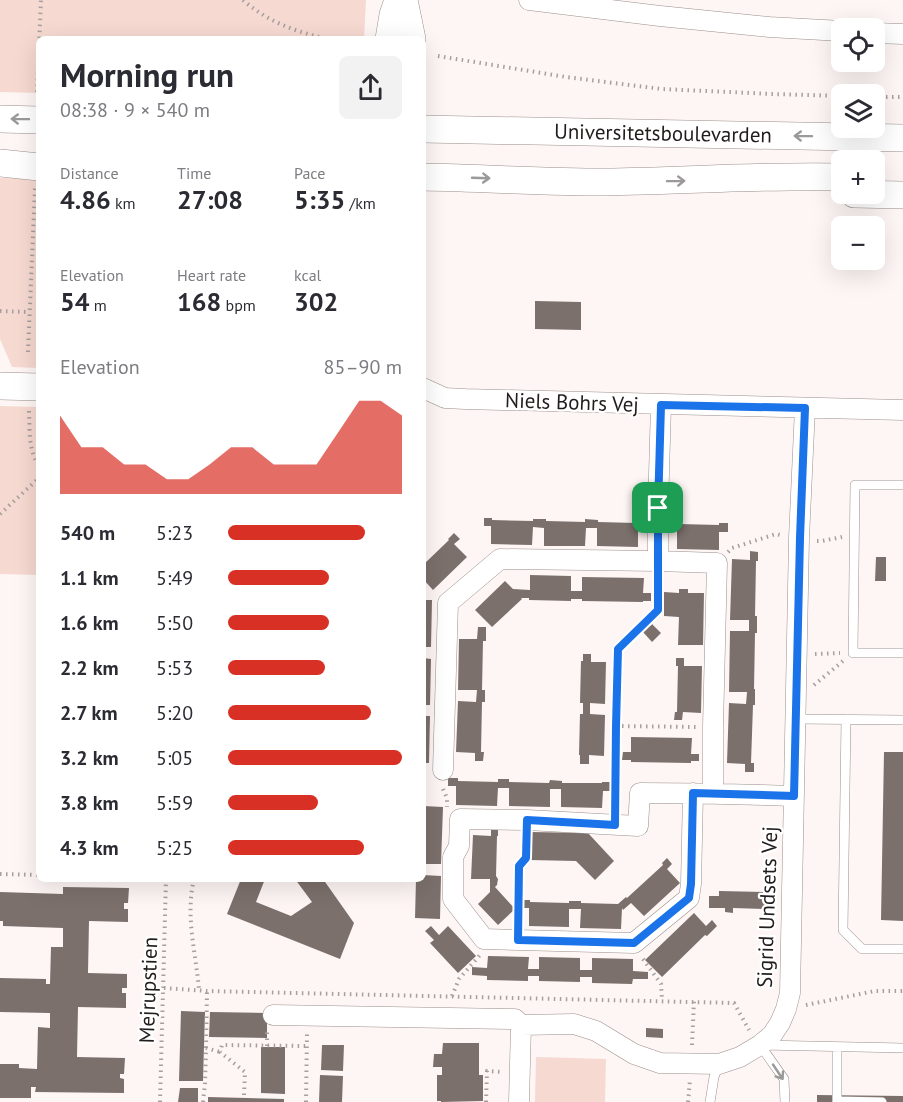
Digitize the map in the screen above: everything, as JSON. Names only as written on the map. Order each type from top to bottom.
[{"type":"main road","points":[[390,36],[393,15],[399,0]]},
{"type":"main road","points":[[404,0],[411,36]]},
{"type":"main road","points":[[0,119],[36,120]]},
{"type":"main road","name":"Universitetsboulevarden","points":[[426,129],[903,138]]},
{"type":"main road","points":[[0,155],[36,153]]},
{"type":"main road","points":[[0,163],[36,174]]},
{"type":"main road","points":[[792,176],[831,189]]},
{"type":"main road","name":"Universitetsboulevarden","points":[[426,177],[603,182],[831,177]]},
{"type":"main road","points":[[885,178],[903,179]]},
{"type":"main road","points":[[885,195],[903,195]]},
{"type":"main road","points":[[0,386],[34,399]]},
{"type":"street","points":[[529,0],[661,8],[769,27],[831,30]]},
{"type":"street","points":[[885,33],[903,34]]},
{"type":"street","name":"Niels Bohrs Vej","points":[[426,389],[445,398],[465,399],[903,410]]},
{"type":"street","points":[[658,561],[661,405]]},
{"type":"street","name":"Sigrid Undsets Vej","points":[[273,1015],[515,1019],[521,1025],[574,1024],[597,1031],[634,1054],[660,1063],[719,1064],[740,1057],[772,1035],[786,1009],[790,993],[805,408]]},
{"type":"street","points":[[443,770],[448,603],[500,560],[717,563],[712,727],[713,793]]},
{"type":"street","name":"Sigrid Undsets Vej","points":[[460,819],[638,826],[640,793],[794,796]]},
{"type":"street","points":[[460,819],[459,846],[453,857],[453,899],[484,939],[634,943],[689,898],[693,793]]},
{"type":"street","points":[[519,1102],[521,1025]]},
{"type":"lane","points":[[903,485],[855,485],[853,653],[903,653]]},
{"type":"lane","points":[[796,719],[903,720]]},
{"type":"lane","points":[[846,719],[843,930],[862,949],[903,949]]},
{"type":"lane","points":[[760,1045],[903,1048]]},
{"type":"lane","points":[[760,1045],[784,1079],[785,1102]]},
{"type":"lane","points":[[837,1047],[837,1102],[882,1102]]},
{"type":"lane","points":[[710,1102],[714,1077],[719,1064]]},
{"type":"path","points":[[39,36],[41,0]]},
{"type":"path","points":[[243,0],[256,12],[279,25],[318,36]]},
{"type":"path","points":[[438,56],[566,77],[662,89],[831,96]]},
{"type":"path","points":[[885,97],[903,97]]},
{"type":"path","points":[[28,352],[36,191]]},
{"type":"path","points":[[0,311],[29,312]]},
{"type":"path","points":[[34,399],[30,446],[36,462]]},
{"type":"path","points":[[0,514],[36,481]]},
{"type":"path","points":[[717,563],[732,548],[776,534],[822,541],[854,535]]},
{"type":"path","points":[[615,825],[618,649],[658,610],[658,561]]},
{"type":"path","points":[[798,655],[853,653]]},
{"type":"path","points":[[796,689],[814,684],[853,653]]},
{"type":"path","points":[[616,726],[712,727]]},
{"type":"path","points":[[443,770],[443,791],[447,798],[447,811],[460,819]]},
{"type":"path","points":[[518,940],[519,866],[526,858],[527,820]]},
{"type":"path","points":[[0,874],[36,875]]},
{"type":"path","name":"Mejrupstien","points":[[160,1102],[166,882]]},
{"type":"path","points":[[193,882],[190,932],[200,990]]},
{"type":"path","points":[[452,996],[459,979],[478,959],[484,939]]},
{"type":"path","points":[[634,943],[661,984],[662,1000]]},
{"type":"path","points":[[203,1102],[207,991]]},
{"type":"path","points":[[786,1009],[875,991],[903,991]]},
{"type":"path","points":[[306,1102],[307,1015]]},
{"type":"path","points":[[220,1052],[222,1045],[307,1046]]},
{"type":"path","points":[[206,1048],[220,1052],[245,1072],[244,1095]]},
{"type":"path","points":[[486,1102],[487,1071],[520,1072]]},
{"type":"shaded area","points":[[0,0],[366,0],[364,36],[36,36],[36,93],[0,92]]},
{"type":"shaded area","points":[[0,178],[36,179],[36,368],[12,367],[0,339]]},
{"type":"shaded area","points":[[0,406],[36,407],[36,575],[0,574]]},
{"type":"shaded area","points":[[536,1057],[606,1059],[605,1102],[535,1102]]},
{"type":"building","points":[[535,301],[581,302],[581,330],[535,329]]},
{"type":"building","points":[[484,518],[585,522],[585,519],[598,520],[598,522],[637,523],[637,521],[646,521],[646,530],[638,530],[638,547],[597,546],[597,528],[586,528],[585,546],[544,546],[544,528],[533,527],[532,545],[491,544],[491,526],[484,526]]},
{"type":"building","points":[[671,522],[719,525],[719,523],[728,523],[728,532],[719,532],[719,550],[677,549],[677,531],[670,530]]},
{"type":"building","points":[[454,533],[460,539],[454,544],[467,557],[433,590],[426,582],[426,562]]},
{"type":"building","points":[[750,551],[758,552],[758,561],[756,561],[755,705],[753,705],[751,763],[754,763],[754,772],[745,772],[745,764],[727,763],[729,703],[746,704],[747,692],[729,692],[730,631],[749,631],[749,620],[730,620],[732,559],[750,560]]},
{"type":"building","points":[[876,557],[886,557],[886,581],[875,581]]},
{"type":"building","points":[[530,575],[571,576],[571,591],[582,591],[582,577],[644,578],[643,593],[651,593],[651,601],[571,599],[571,601],[521,598],[492,627],[475,610],[505,581],[513,589],[530,590]]},
{"type":"building","points":[[679,589],[688,589],[688,593],[704,593],[703,645],[678,645],[679,617],[664,616],[664,592],[679,593]]},
{"type":"building","points":[[426,600],[432,600],[431,647],[426,647]]},
{"type":"building","points":[[652,624],[661,633],[652,642],[643,632]]},
{"type":"building","points":[[478,627],[486,627],[486,641],[483,641],[482,690],[485,690],[485,702],[482,702],[481,752],[484,752],[483,761],[475,761],[475,753],[456,752],[458,701],[476,702],[477,690],[458,690],[459,639],[477,639]]},
{"type":"building","points":[[583,654],[591,654],[591,662],[606,662],[605,704],[590,703],[590,714],[605,715],[604,756],[589,755],[589,764],[580,764],[579,755],[580,714],[583,714],[583,703],[580,703]]},
{"type":"building","points":[[426,658],[431,659],[430,705],[426,705]]},
{"type":"building","points":[[676,658],[684,658],[684,666],[702,666],[701,713],[683,712],[682,720],[674,720],[675,712],[677,712],[678,666],[676,666]]},
{"type":"building","points":[[426,716],[430,716],[429,763],[426,763]]},
{"type":"building","points":[[631,737],[692,738],[691,754],[699,754],[699,761],[691,761],[691,763],[622,760],[623,752],[631,752]]},
{"type":"building","points":[[884,752],[903,752],[903,921],[881,920]]},
{"type":"building","points":[[448,778],[458,778],[458,781],[498,782],[498,779],[509,779],[509,782],[549,783],[550,780],[562,781],[562,783],[611,782],[611,791],[603,791],[602,808],[561,807],[561,789],[550,789],[550,807],[509,806],[509,788],[498,788],[497,806],[456,805],[456,786],[448,786]]},
{"type":"building","points":[[426,806],[443,807],[441,864],[426,864]]},
{"type":"building","points":[[491,828],[498,828],[496,876],[498,879],[495,887],[515,909],[498,925],[478,904],[490,892],[490,879],[471,879],[473,835],[491,836]]},
{"type":"building","points":[[530,832],[588,833],[614,861],[595,880],[576,861],[530,860]]},
{"type":"building","points":[[667,858],[672,864],[667,869],[680,883],[644,916],[631,903],[623,910],[622,908],[621,929],[580,928],[581,909],[569,909],[569,927],[529,926],[529,908],[521,908],[521,900],[618,904],[663,865],[662,863]]},
{"type":"building","points":[[426,875],[441,876],[440,919],[415,918],[416,882],[426,882]]},
{"type":"building","points":[[240,882],[264,882],[256,902],[291,916],[312,902],[297,882],[325,882],[354,923],[340,959],[227,914]]},
{"type":"building","points":[[63,887],[129,888],[128,903],[124,903],[124,909],[128,909],[128,922],[89,921],[88,973],[127,974],[127,988],[122,988],[122,993],[126,993],[126,1008],[78,1007],[77,1057],[125,1058],[124,1074],[120,1074],[120,1078],[124,1079],[124,1093],[35,1092],[36,1087],[31,1087],[31,1098],[0,1098],[0,1064],[19,1064],[19,1068],[37,1069],[38,1027],[50,1028],[50,1013],[0,1012],[0,978],[46,979],[46,984],[50,984],[51,947],[63,947],[63,928],[3,926],[3,921],[0,921],[0,892],[63,894]]},
{"type":"building","points":[[719,891],[767,892],[767,909],[733,908],[733,913],[725,912],[725,908],[709,908],[709,896],[719,896]]},
{"type":"building","points":[[694,913],[706,926],[712,920],[717,926],[662,977],[645,960]]},
{"type":"building","points":[[431,926],[439,935],[448,926],[476,956],[458,973],[430,943],[434,940],[425,931]]},
{"type":"building","points":[[488,956],[529,957],[528,969],[539,969],[539,957],[580,958],[580,970],[592,970],[592,958],[633,959],[633,971],[648,972],[648,979],[633,979],[632,984],[592,983],[592,977],[580,977],[580,982],[539,981],[539,976],[528,976],[528,981],[487,980],[487,976],[472,975],[472,967],[487,968]]},
{"type":"building","points":[[181,1011],[205,1012],[203,1081],[179,1081]]},
{"type":"building","points":[[210,1012],[267,1013],[267,1038],[209,1037]]},
{"type":"building","points":[[646,1028],[663,1029],[663,1038],[646,1037]]},
{"type":"building","points":[[443,1043],[479,1043],[479,1075],[483,1075],[483,1101],[437,1101],[437,1075],[442,1075],[442,1067],[433,1067],[434,1054],[442,1054]]},
{"type":"building","points":[[322,1045],[344,1045],[343,1071],[321,1070]]},
{"type":"building","points":[[261,1047],[285,1047],[285,1094],[261,1093]]},
{"type":"building","points":[[320,1075],[343,1076],[342,1102],[319,1102]]},
{"type":"building","points":[[180,1088],[198,1088],[198,1102],[178,1102]]},
{"type":"building","points":[[817,1095],[903,1096],[903,1102],[817,1102]]},
{"type":"building","points":[[208,1097],[284,1099],[284,1102],[208,1102]]},
{"type":"route","points":[[661,405],[805,408],[794,796],[693,793],[689,898],[634,943],[518,940],[519,866],[526,858],[527,820],[615,825],[618,649],[658,610],[658,508],[661,405]]}]
